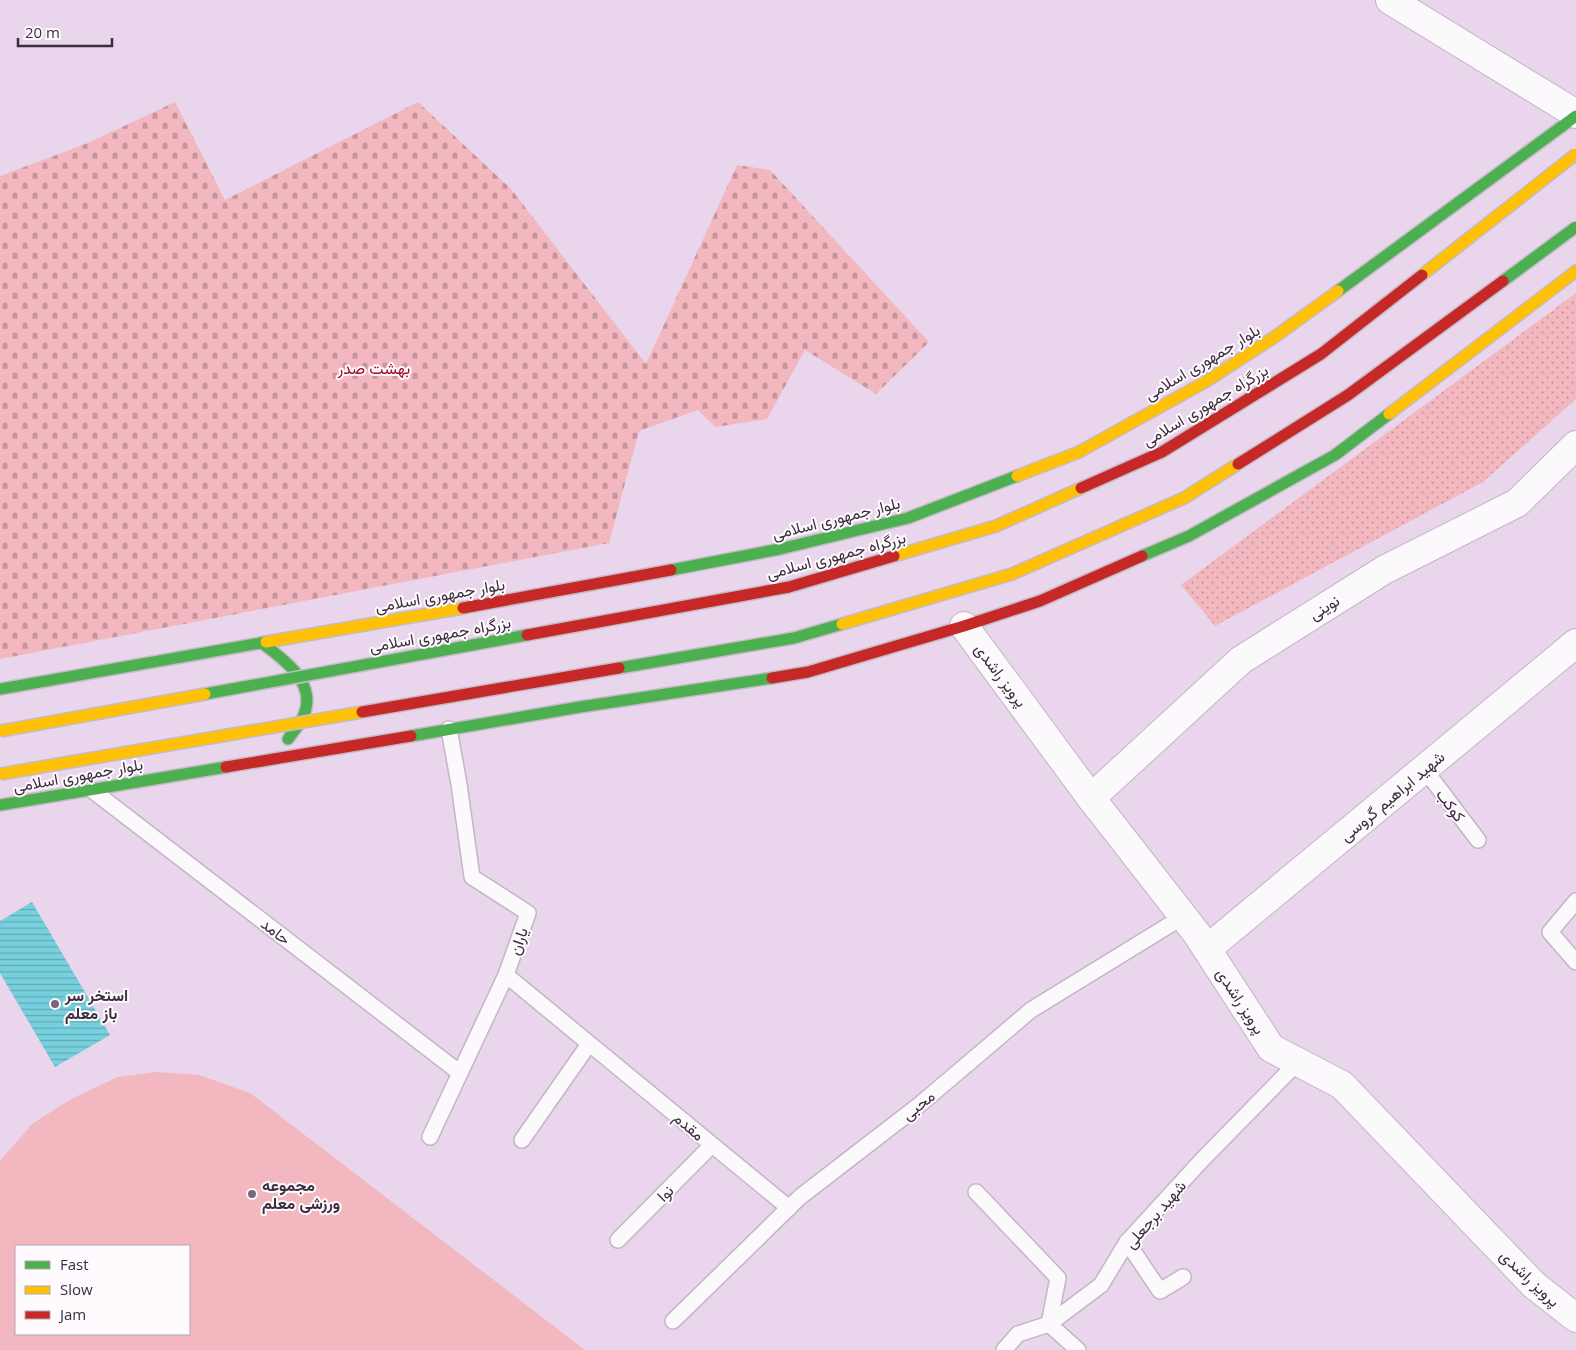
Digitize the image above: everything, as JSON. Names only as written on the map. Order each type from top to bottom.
[{"type":"main road","name":"بلوار جمهوری اسلامی","points":[[0,689],[554,592],[789,547],[908,518],[1079,452],[1205,382],[1273,338],[1424,229],[1576,115]]},
{"type":"main road","name":"بزرگراه جمهوری اسلامی","points":[[0,731],[789,587],[996,526],[1162,452],[1321,354],[1576,154]]},
{"type":"main road","points":[[0,774],[794,638],[1012,574],[1184,498],[1348,395],[1576,227]]},
{"type":"main road","name":"بلوار جمهوری اسلامی","points":[[0,805],[449,729],[808,672],[964,626],[1040,601],[1189,536],[1335,454],[1576,272]]},
{"type":"main road","points":[[262,643],[291,665],[306,688],[306,710],[287,742],[265,760]]},
{"type":"street","points":[[1390,0],[1576,115]]},
{"type":"street","name":"نوینی","points":[[1091,798],[1241,660],[1384,570],[1517,503],[1576,445]]},
{"type":"street","name":"پرویز راشدی","points":[[964,626],[1091,798],[1184,916],[1207,948],[1271,1048],[1342,1085],[1534,1286],[1576,1318]]},
{"type":"street","name":"شهید ابراهیم گروسی","points":[[1207,948],[1576,644]]},
{"type":"lane","name":"یاران","points":[[430,1137],[506,976],[528,913],[472,876],[449,729]]},
{"type":"lane","name":"کوکب","points":[[1425,770],[1478,840]]},
{"type":"lane","name":"حامد","points":[[92,790],[460,1073]]},
{"type":"lane","points":[[1576,901],[1550,932],[1576,962]]},
{"type":"lane","name":"محبی","points":[[673,1321],[800,1197],[918,1106],[1031,1010],[1184,916]]},
{"type":"lane","name":"مقدم","points":[[506,976],[789,1208]]},
{"type":"lane","points":[[522,1140],[589,1044]]},
{"type":"lane","name":"شهید برجعلی","points":[[1004,1350],[1018,1334],[1049,1324],[1101,1285],[1127,1242],[1201,1161],[1298,1062]]},
{"type":"lane","name":"نوا","points":[[618,1240],[712,1146]]},
{"type":"lane","points":[[976,1192],[1058,1278],[1049,1324],[1078,1350]]},
{"type":"lane","points":[[1127,1242],[1160,1291],[1183,1277]]},
{"type":"green space","name":"بهشت صدر","points":[[175,102],[225,200],[418,102],[511,189],[646,364],[737,165],[770,170],[929,342],[876,394],[805,350],[767,419],[715,427],[698,410],[639,431],[609,543],[0,659],[0,176],[88,143]]},
{"type":"green space","points":[[1576,293],[1576,399],[1483,482],[1215,626],[1181,585]]},
{"type":"green space","points":[[157,1072],[199,1075],[250,1093],[585,1350],[0,1350],[0,1161],[32,1124],[71,1099],[118,1077]]},
{"type":"water","name":"استخر سر باز معلم","points":[[32,902],[110,1035],[55,1067],[0,973],[0,921]]},
{"type":"traffic: fast","points":[[1338,291],[1576,116]]},
{"type":"traffic: fast","points":[[1503,281],[1576,227]]},
{"type":"traffic: fast","points":[[1142,556],[1189,536],[1335,455],[1389,414]]},
{"type":"traffic: fast","points":[[671,570],[780,549],[908,518],[1017,476]]},
{"type":"traffic: fast","points":[[619,668],[794,638],[842,624]]},
{"type":"traffic: fast","points":[[205,694],[527,635]]},
{"type":"traffic: fast","points":[[0,689],[266,642]]},
{"type":"traffic: fast","points":[[262,643],[295,672],[305,690],[307,701],[305,712],[300,723],[288,739]]},
{"type":"traffic: fast","points":[[411,736],[580,707],[772,678]]},
{"type":"traffic: fast","points":[[0,805],[226,767]]},
{"type":"traffic: slow","points":[[1422,275],[1576,154]]},
{"type":"traffic: slow","points":[[1389,414],[1576,271]]},
{"type":"traffic: slow","points":[[1017,476],[1079,452],[1205,382],[1273,338],[1338,291]]},
{"type":"traffic: slow","points":[[842,624],[1012,574],[1184,498],[1238,464]]},
{"type":"traffic: slow","points":[[894,556],[996,526],[1081,488]]},
{"type":"traffic: slow","points":[[266,642],[463,608]]},
{"type":"traffic: slow","points":[[0,731],[205,694]]},
{"type":"traffic: slow","points":[[0,774],[362,712]]},
{"type":"traffic: jam","points":[[1081,488],[1162,452],[1321,354],[1422,275]]},
{"type":"traffic: jam","points":[[1238,464],[1348,395],[1503,281]]},
{"type":"traffic: jam","points":[[527,635],[789,587],[894,556]]},
{"type":"traffic: jam","points":[[772,678],[808,672],[964,626],[1040,601],[1142,556]]},
{"type":"traffic: jam","points":[[463,608],[671,570]]},
{"type":"traffic: jam","points":[[362,712],[619,668]]},
{"type":"traffic: jam","points":[[226,767],[411,736]]},
{"type":"place","name":"استخر سر باز معلم","points":[[55,1004]]},
{"type":"place","name":"مجموعه ورزشی معلم","points":[[252,1194]]}]
